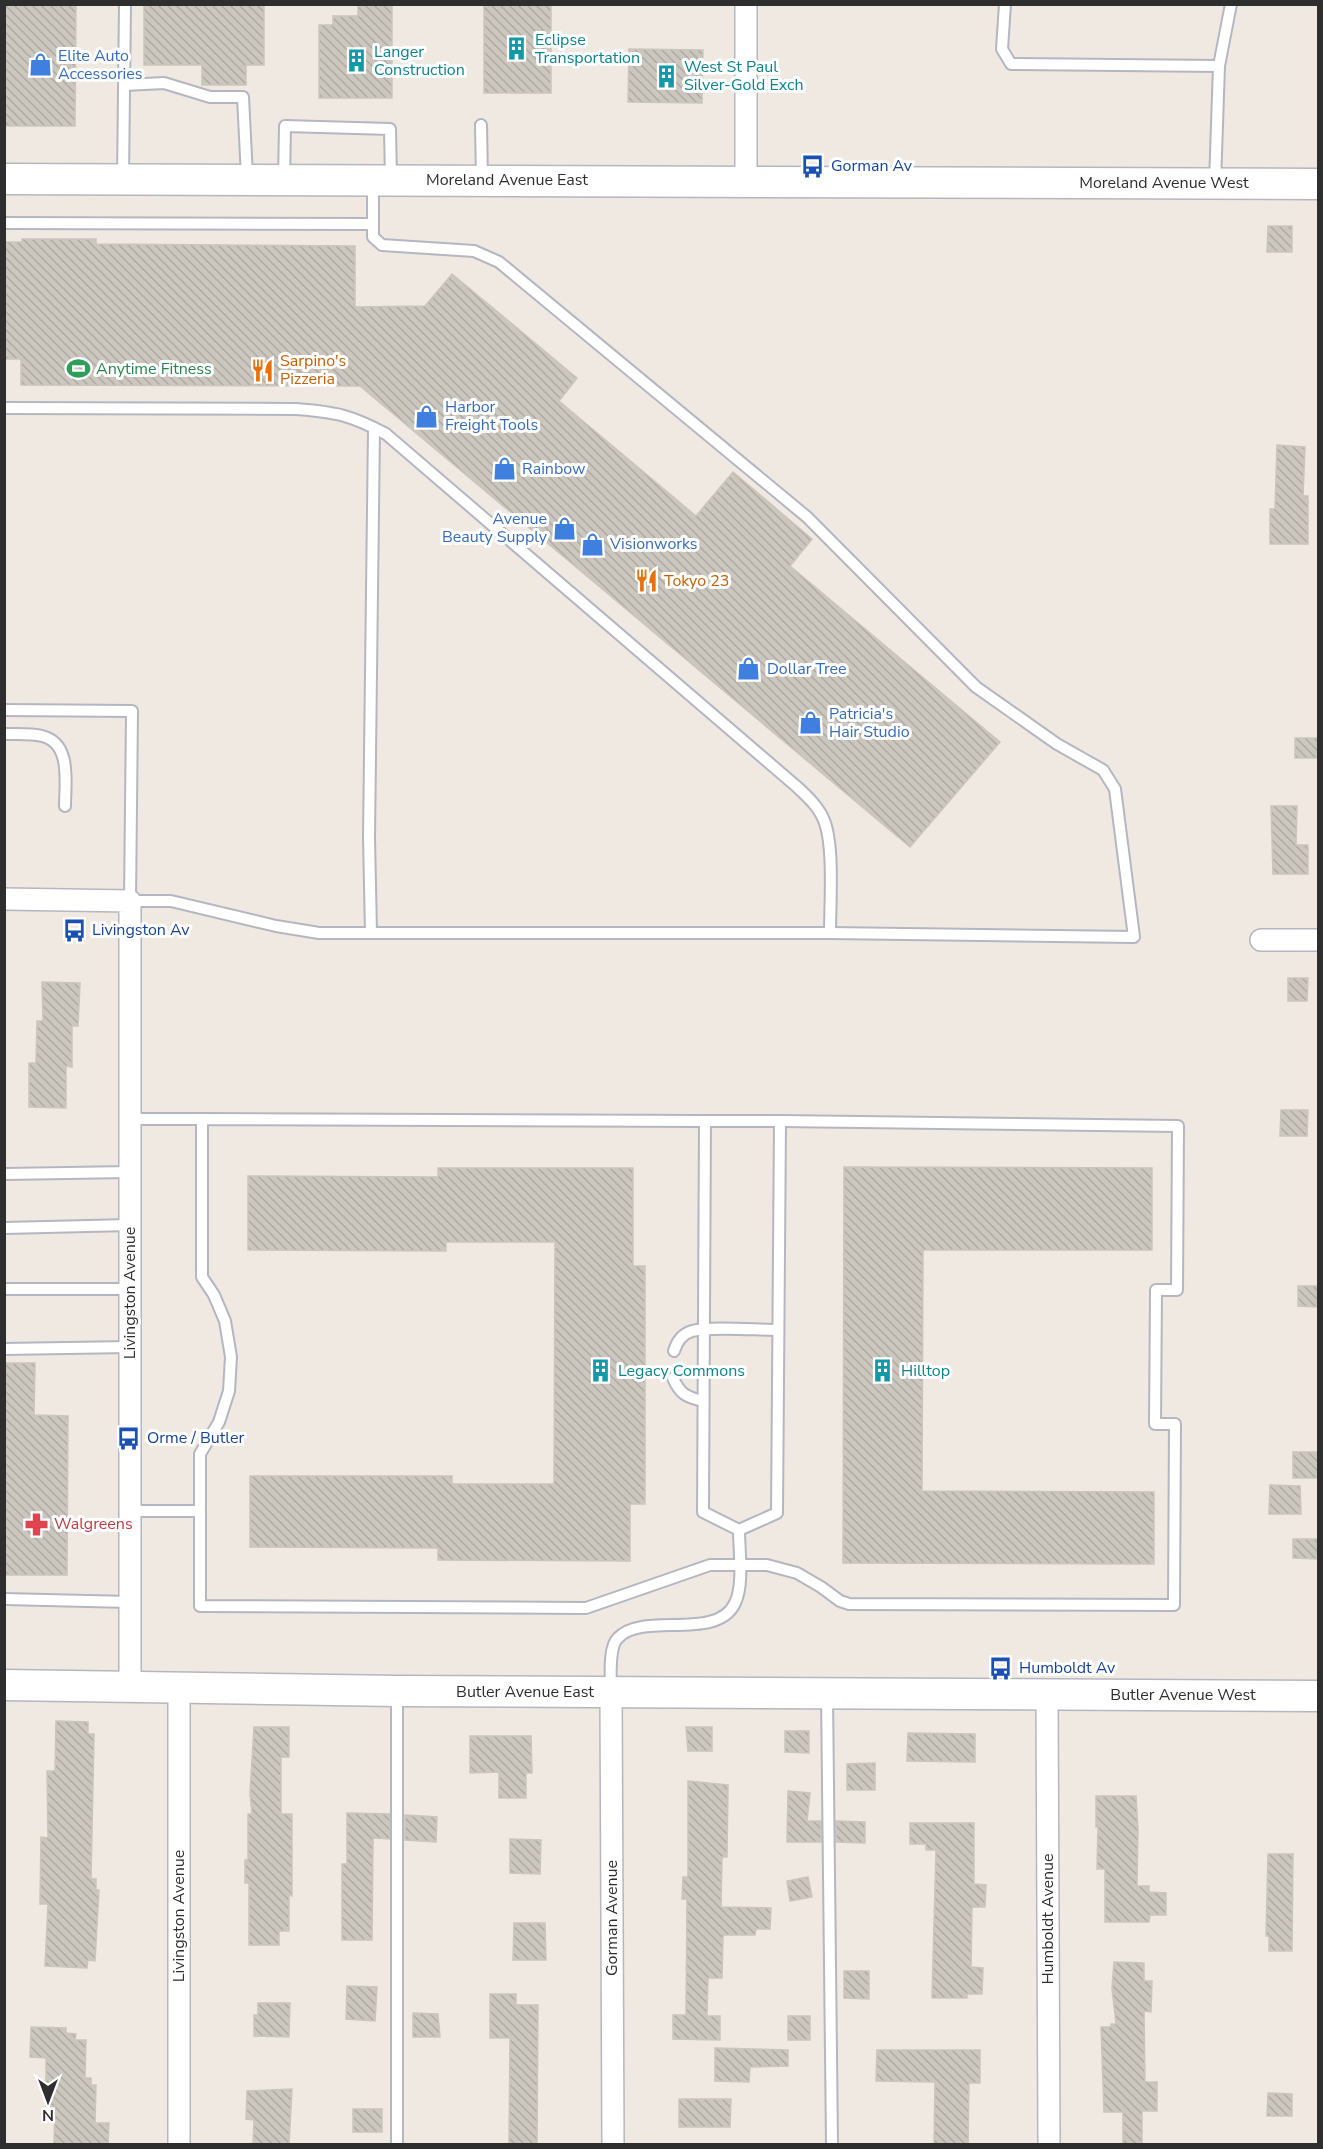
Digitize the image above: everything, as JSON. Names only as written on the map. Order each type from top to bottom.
[{"type":"street","points":[[746,4],[746,181]]},
{"type":"street","name":"Moreland Avenue East","points":[[4,179],[1010,183]]},
{"type":"street","name":"Moreland Avenue West","points":[[1010,183],[1318,184]]},
{"type":"street","points":[[4,899],[129,901]]},
{"type":"street","name":"Livingston Avenue","points":[[129,901],[130,1686]]},
{"type":"street","points":[[1262,940],[1318,940]]},
{"type":"street","name":"Butler Avenue East","points":[[4,1685],[396,1691],[1047,1694]]},
{"type":"street","name":"Livingston Avenue","points":[[179,1688],[179,2145]]},
{"type":"street","name":"Gorman Avenue","points":[[611,1692],[613,2145]]},
{"type":"street","name":"Butler Avenue West","points":[[1047,1694],[1318,1696]]},
{"type":"street","name":"Humboldt Avenue","points":[[1047,1694],[1049,2145]]},
{"type":"lane","points":[[123,180],[125,4]]},
{"type":"lane","points":[[1005,4],[1002,49],[1011,64],[1219,66]]},
{"type":"lane","points":[[1215,183],[1219,66],[1231,4]]},
{"type":"lane","points":[[125,85],[164,83],[210,97],[243,97],[247,180]]},
{"type":"lane","points":[[481,125],[482,180]]},
{"type":"lane","points":[[4,710],[132,711],[129,901],[171,901],[276,926],[319,933],[830,933],[1134,937],[1115,789],[1103,770],[1057,744],[976,687],[807,517],[498,262],[474,251],[382,245],[373,237],[373,224],[390,129],[285,126],[284,180]]},
{"type":"lane","points":[[4,223],[373,224]]},
{"type":"lane","points":[[4,408],[296,409],[333,412],[360,420],[386,434],[796,786],[815,805],[825,824],[829,847],[830,933]]},
{"type":"lane","points":[[371,933],[369,837],[374,428]]},
{"type":"lane","points":[[4,734],[43,736],[61,749],[65,763],[65,806]]},
{"type":"lane","points":[[130,1119],[202,1119],[705,1121],[780,1121],[1178,1126],[1177,1290],[1156,1290],[1155,1424],[1175,1424],[1174,1605],[849,1604],[840,1601],[797,1573],[767,1565],[710,1565],[586,1608],[200,1606],[200,1454],[219,1422],[229,1390],[231,1357],[225,1321],[214,1295],[202,1277],[202,1119]]},
{"type":"lane","points":[[705,1121],[703,1512],[739,1530]]},
{"type":"lane","points":[[739,1530],[777,1513],[780,1121]]},
{"type":"lane","points":[[4,1174],[130,1172]]},
{"type":"lane","points":[[4,1228],[130,1225]]},
{"type":"lane","points":[[4,1289],[130,1289]]},
{"type":"lane","points":[[674,1351],[678,1340],[691,1332],[704,1329],[778,1330]]},
{"type":"lane","points":[[4,1349],[130,1347]]},
{"type":"lane","points":[[673,1378],[679,1390],[690,1398],[703,1401]]},
{"type":"lane","points":[[130,1511],[199,1511]]},
{"type":"lane","points":[[611,1692],[612,1650],[617,1638],[631,1629],[710,1622],[727,1615],[735,1602],[739,1588],[739,1530]]},
{"type":"lane","points":[[4,1599],[130,1602]]},
{"type":"lane","points":[[396,1691],[398,2145]]},
{"type":"lane","points":[[827,1693],[832,2145]]},
{"type":"building","name":"Elite Auto Accessories","points":[[4,4],[76,4],[75,126],[4,126]]},
{"type":"building","points":[[144,4],[264,4],[264,65],[246,65],[246,85],[202,85],[202,65],[144,65]]},
{"type":"building","name":"Langer Construction","points":[[358,4],[392,4],[392,98],[319,98],[319,25],[333,25],[333,16],[358,16]]},
{"type":"building","name":"Eclipse Transportation","points":[[484,4],[551,4],[551,93],[484,93]]},
{"type":"building","name":"West St Paul Silver-Gold Exch","points":[[629,49],[703,50],[702,103],[628,102]]},
{"type":"building","points":[[1268,226],[1292,226],[1292,252],[1267,252]]},
{"type":"building","points":[[22,239],[96,239],[96,244],[355,246],[355,307],[425,306],[452,274],[577,378],[559,401],[696,516],[733,472],[812,539],[790,566],[1000,742],[910,847],[360,386],[21,385],[21,359],[4,359],[4,242],[22,242]]},
{"type":"building","points":[[1277,445],[1305,447],[1303,496],[1308,496],[1308,544],[1270,544],[1270,509],[1275,509]]},
{"type":"building","points":[[1295,738],[1318,738],[1318,758],[1295,758]]},
{"type":"building","points":[[1271,806],[1297,806],[1296,845],[1308,845],[1308,874],[1273,874]]},
{"type":"building","points":[[1288,978],[1308,978],[1307,1001],[1288,1001]]},
{"type":"building","points":[[42,982],[80,983],[78,1026],[72,1026],[72,1067],[66,1066],[66,1108],[29,1107],[29,1063],[36,1063],[37,1021],[43,1021]]},
{"type":"building","points":[[1281,1110],[1308,1110],[1307,1136],[1280,1136]]},
{"type":"building","name":"Hilltop","points":[[844,1167],[1152,1168],[1152,1250],[923,1250],[922,1491],[1154,1492],[1154,1564],[843,1563]]},
{"type":"building","name":"Legacy Commons","points":[[438,1168],[633,1168],[633,1266],[645,1266],[645,1504],[630,1504],[630,1561],[438,1560],[438,1548],[250,1547],[250,1476],[452,1476],[452,1484],[554,1484],[555,1242],[446,1242],[446,1251],[248,1250],[248,1176],[438,1177]]},
{"type":"building","points":[[1298,1286],[1318,1286],[1318,1307],[1298,1306]]},
{"type":"building","points":[[4,1363],[35,1363],[34,1415],[68,1416],[67,1575],[4,1575]]},
{"type":"building","points":[[1293,1452],[1318,1452],[1318,1478],[1293,1478]]},
{"type":"building","points":[[1270,1485],[1300,1486],[1301,1514],[1269,1514]]},
{"type":"building","points":[[1293,1539],[1318,1539],[1318,1559],[1293,1558]]},
{"type":"building","points":[[56,1721],[88,1722],[88,1734],[94,1734],[91,1879],[96,1879],[96,1890],[99,1890],[95,1961],[88,1960],[87,1968],[45,1966],[48,1904],[40,1904],[41,1837],[48,1838],[47,1771],[55,1771]]},
{"type":"building","points":[[254,1727],[289,1727],[289,1757],[281,1757],[281,1814],[292,1814],[292,1896],[289,1895],[289,1931],[279,1931],[279,1945],[249,1945],[249,1883],[245,1883],[245,1860],[248,1860],[248,1814],[252,1814],[250,1793]]},
{"type":"building","points":[[686,1727],[712,1727],[712,1751],[688,1751]]},
{"type":"building","points":[[785,1731],[809,1731],[809,1753],[785,1752]]},
{"type":"building","points":[[908,1733],[975,1734],[975,1762],[907,1761]]},
{"type":"building","points":[[470,1736],[531,1736],[532,1773],[526,1773],[526,1798],[499,1798],[499,1772],[470,1773]]},
{"type":"building","points":[[875,1763],[875,1790],[847,1790],[847,1764]]},
{"type":"building","points":[[688,1781],[728,1785],[727,1857],[722,1857],[721,1907],[771,1908],[770,1929],[756,1929],[755,1935],[723,1935],[722,1978],[708,1978],[707,2016],[720,2016],[720,2040],[673,2039],[673,2015],[686,2015],[687,1899],[682,1899],[683,1877],[688,1877]]},
{"type":"building","points":[[788,1791],[810,1793],[807,1821],[821,1821],[821,1842],[787,1842]]},
{"type":"building","points":[[1096,1796],[1136,1796],[1137,1886],[1149,1886],[1149,1892],[1166,1893],[1166,1915],[1150,1915],[1149,1922],[1105,1922],[1105,1869],[1097,1869]]},
{"type":"building","points":[[347,1813],[390,1814],[390,1839],[373,1838],[372,1940],[342,1940],[342,1864],[347,1864]]},
{"type":"building","points":[[405,1815],[437,1817],[436,1842],[405,1840]]},
{"type":"building","points":[[836,1821],[865,1822],[865,1843],[836,1842]]},
{"type":"building","points":[[910,1823],[974,1823],[974,1884],[986,1885],[985,1907],[972,1907],[971,1967],[983,1968],[982,1994],[967,1994],[967,1998],[932,1998],[936,1850],[926,1850],[926,1844],[910,1844]]},
{"type":"building","points":[[510,1839],[541,1840],[540,1874],[510,1873]]},
{"type":"building","points":[[1268,1854],[1293,1854],[1292,1951],[1269,1951],[1269,1936],[1266,1936]]},
{"type":"building","points":[[808,1877],[812,1897],[790,1901],[787,1881]]},
{"type":"building","points":[[514,1923],[545,1923],[546,1960],[513,1960]]},
{"type":"building","points":[[1114,1962],[1144,1963],[1144,1981],[1152,1981],[1151,2012],[1144,2011],[1145,2082],[1157,2082],[1157,2111],[1142,2111],[1142,2145],[1123,2145],[1123,2112],[1104,2112],[1101,2027],[1111,2027],[1111,2024],[1116,2024],[1112,1988]]},
{"type":"building","points":[[844,1971],[869,1971],[869,1999],[844,1998]]},
{"type":"building","points":[[347,1986],[377,1987],[375,2021],[346,2019]]},
{"type":"building","points":[[490,1994],[516,1994],[516,2005],[538,2005],[537,2145],[509,2145],[510,2038],[490,2038]]},
{"type":"building","points":[[258,2003],[290,2003],[289,2037],[254,2036],[254,2015],[258,2015]]},
{"type":"building","points":[[413,2013],[438,2014],[440,2037],[413,2037]]},
{"type":"building","points":[[788,2016],[810,2016],[810,2040],[788,2040]]},
{"type":"building","points":[[31,2027],[66,2028],[66,2033],[76,2034],[75,2040],[86,2040],[85,2078],[91,2078],[91,2085],[96,2085],[95,2123],[109,2123],[108,2145],[54,2145],[55,2107],[46,2106],[46,2058],[30,2057]]},
{"type":"building","points":[[715,2048],[788,2050],[788,2066],[750,2067],[749,2082],[715,2081]]},
{"type":"building","points":[[877,2050],[980,2050],[980,2083],[969,2083],[968,2145],[934,2145],[935,2082],[876,2081]]},
{"type":"building","points":[[292,2089],[289,2145],[253,2145],[254,2120],[246,2119],[247,2091]]},
{"type":"building","points":[[1268,2093],[1292,2094],[1292,2116],[1267,2116]]},
{"type":"building","points":[[679,2099],[731,2099],[730,2127],[679,2127]]},
{"type":"building","points":[[353,2109],[382,2109],[382,2132],[353,2132]]},
{"type":"place","name":"Eclipse Transportation","points":[[517,49]]},
{"type":"place","name":"Langer Construction","points":[[356,61]]},
{"type":"place","name":"Elite Auto Accessories","points":[[40,65]]},
{"type":"place","name":"West St Paul Silver-Gold Exch","points":[[666,76]]},
{"type":"place","name":"Gorman Av","points":[[813,166]]},
{"type":"place","name":"Anytime Fitness","points":[[78,369]]},
{"type":"place","name":"Sarpino's Pizzeria","points":[[262,370]]},
{"type":"place","name":"Harbor Freight Tools","points":[[427,416]]},
{"type":"place","name":"Rainbow","points":[[504,469]]},
{"type":"place","name":"Avenue Beauty Supply","points":[[565,528]]},
{"type":"place","name":"Visionworks","points":[[592,544]]},
{"type":"place","name":"Tokyo 23","points":[[646,581]]},
{"type":"place","name":"Dollar Tree","points":[[749,669]]},
{"type":"place","name":"Patricia's Hair Studio","points":[[811,723]]},
{"type":"place","name":"Livingston Av","points":[[74,930]]},
{"type":"place","name":"Legacy Commons","points":[[600,1371]]},
{"type":"place","name":"Hilltop","points":[[883,1371]]},
{"type":"place","name":"Orme / Butler","points":[[129,1438]]},
{"type":"place","name":"Walgreens","points":[[36,1524]]},
{"type":"place","name":"Humboldt Av","points":[[1001,1668]]}]
